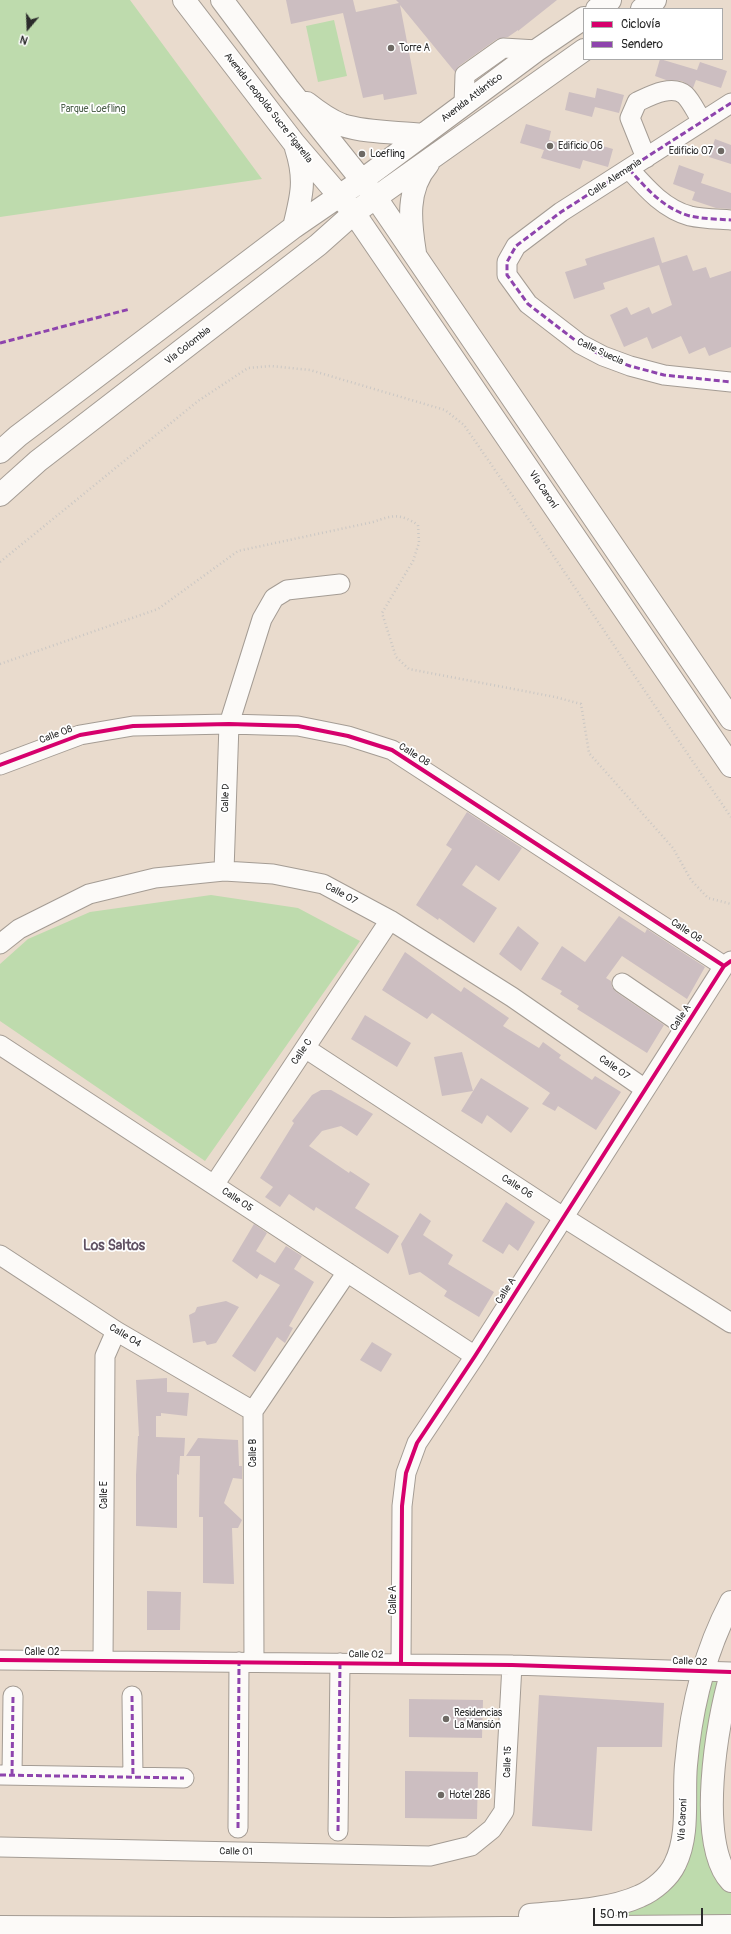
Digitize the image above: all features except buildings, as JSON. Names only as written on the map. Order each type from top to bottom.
[{"type":"main road","name":"Avenida Leopoldo Sucre Figarella","points":[[184,0],[294,143],[354,214]]},
{"type":"main road","points":[[222,0],[288,88],[376,198],[731,719]]},
{"type":"main road","points":[[598,8],[610,0]]},
{"type":"main road","points":[[643,8],[655,0]]},
{"type":"main road","name":"Avenida Atlántico","points":[[361,180],[537,50],[583,19]]},
{"type":"main road","points":[[376,198],[583,51]]},
{"type":"main road","points":[[288,88],[317,111],[342,124],[372,130],[423,135]]},
{"type":"main road","points":[[294,143],[302,167],[302,193],[294,227]]},
{"type":"main road","points":[[415,256],[411,203],[420,173],[437,155]]},
{"type":"main road","points":[[0,452],[25,431],[294,227],[361,180]]},
{"type":"main road","name":"Vía Colombia","points":[[0,495],[38,461],[318,245],[354,214],[376,198]]},
{"type":"main road","name":"Vía Caroní","points":[[354,214],[376,244],[731,766]]},
{"type":"main road","points":[[318,245],[334,236],[352,236],[376,244]]},
{"type":"main road","name":"Vía Caroní","points":[[391,1929],[579,1910],[617,1903],[640,1896],[654,1888],[666,1877],[672,1868],[681,1847],[689,1735],[695,1701],[719,1627],[731,1602]]},
{"type":"main road","points":[[731,1673],[722,1702],[715,1752],[712,1820],[713,1841],[719,1859],[731,1881]]},
{"type":"main road","points":[[0,1927],[391,1929],[731,1926]]},
{"type":"street","points":[[464,104],[465,75],[477,56],[503,48],[537,50]]},
{"type":"street","points":[[646,158],[630,118],[637,102],[656,94],[673,91],[684,95],[702,121]]},
{"type":"street","name":"Calle Alemania","points":[[507,262],[516,246],[561,212],[731,103]]},
{"type":"street","points":[[629,169],[652,194],[671,209],[691,216],[731,220]]},
{"type":"street","name":"Calle Suecia","points":[[507,262],[507,275],[528,304],[580,344],[630,366],[664,375],[731,382]]},
{"type":"street","name":"Calle D","points":[[224,871],[229,724],[262,619],[274,598],[287,590],[340,584]]},
{"type":"street","name":"Calle 08","points":[[0,765],[80,734],[133,726],[229,724],[298,726],[348,736],[392,750],[728,964]]},
{"type":"street","name":"Calle 07","points":[[0,944],[19,929],[89,894],[155,878],[224,871],[273,874],[323,884],[390,920],[512,997],[645,1090]]},
{"type":"street","name":"Calle C","points":[[214,1185],[390,920]]},
{"type":"street","name":"Calle A","points":[[401,1663],[402,1506],[406,1473],[417,1443],[685,1026],[728,964]]},
{"type":"street","points":[[622,983],[685,1026]]},
{"type":"street","name":"Calle 05","points":[[0,1045],[474,1356]]},
{"type":"street","name":"Calle 06","points":[[305,1048],[563,1217],[731,1323]]},
{"type":"street","name":"Calle 04","points":[[0,1255],[116,1331],[253,1411]]},
{"type":"street","points":[[253,1411],[347,1272]]},
{"type":"street","name":"Calle E","points":[[103,1661],[105,1356],[116,1331]]},
{"type":"street","name":"Calle B","points":[[238,1828],[247,1662],[253,1411]]},
{"type":"street","name":"Calle 02","points":[[0,1660],[401,1663],[705,1670],[731,1673]]},
{"type":"street","points":[[338,1830],[340,1663]]},
{"type":"street","name":"Calle 15","points":[[471,1846],[492,1829],[504,1811],[512,1665]]},
{"type":"street","points":[[13,1696],[6,1775],[184,1778]]},
{"type":"street","points":[[132,1696],[133,1777]]},
{"type":"street","name":"Calle 01","points":[[0,1847],[430,1856],[471,1846]]},
{"type":"path","points":[[0,562],[198,401],[248,368],[272,366],[310,370],[445,410],[464,425],[564,569],[731,817]]},
{"type":"path","points":[[0,664],[158,609],[238,551],[373,522],[391,516],[406,517],[418,525],[419,543],[413,561],[382,613],[396,657],[410,669],[556,697],[581,704],[589,753],[673,848],[691,880],[708,898],[731,904]]},
{"type":"green space","name":"Parque Loefling","points":[[0,0],[130,0],[262,179],[0,217]]},
{"type":"green space","points":[[334,20],[347,76],[318,82],[306,26]]},
{"type":"green space","points":[[211,895],[298,908],[360,941],[205,1161],[0,1021],[0,964],[28,939],[90,912]]},
{"type":"green space","points":[[705,1670],[731,1672],[713,1782],[731,1881],[731,1926],[391,1929],[579,1910],[666,1877]]},
{"type":"marked path","points":[[731,103],[561,212],[516,246],[507,262],[507,275],[528,304],[580,344],[603,356],[630,366],[664,375],[731,382]]},
{"type":"marked path","points":[[629,169],[656,197],[681,213],[700,218],[731,220]]},
{"type":"marked path","points":[[0,343],[130,309]]},
{"type":"marked path","points":[[238,1828],[239,1662]]},
{"type":"marked path","points":[[338,1831],[340,1663]]},
{"type":"marked path","points":[[12,1775],[13,1696]]},
{"type":"marked path","points":[[132,1696],[133,1777]]},
{"type":"marked path","points":[[0,1775],[184,1778]]},
{"type":"cycle path","points":[[0,765],[80,735],[133,726],[229,724],[298,726],[348,736],[392,750],[724,966]]},
{"type":"cycle path","points":[[401,1663],[402,1506],[406,1473],[417,1443],[475,1356],[724,966],[731,961]]},
{"type":"cycle path","points":[[0,1660],[512,1665],[731,1672]]},
{"type":"place","name":"Torre A","points":[[391,48]]},
{"type":"place","name":"Edificio 06","points":[[550,146]]},
{"type":"place","name":"Edificio 07","points":[[721,151]]},
{"type":"place","name":"Loefling","points":[[362,154]]},
{"type":"place","name":"Residencias La Mansión","points":[[446,1719]]},
{"type":"place","name":"Hotel 286","points":[[441,1795]]},
{"type":"district","name":"Los Saltos","points":[[114,1246]]}]
